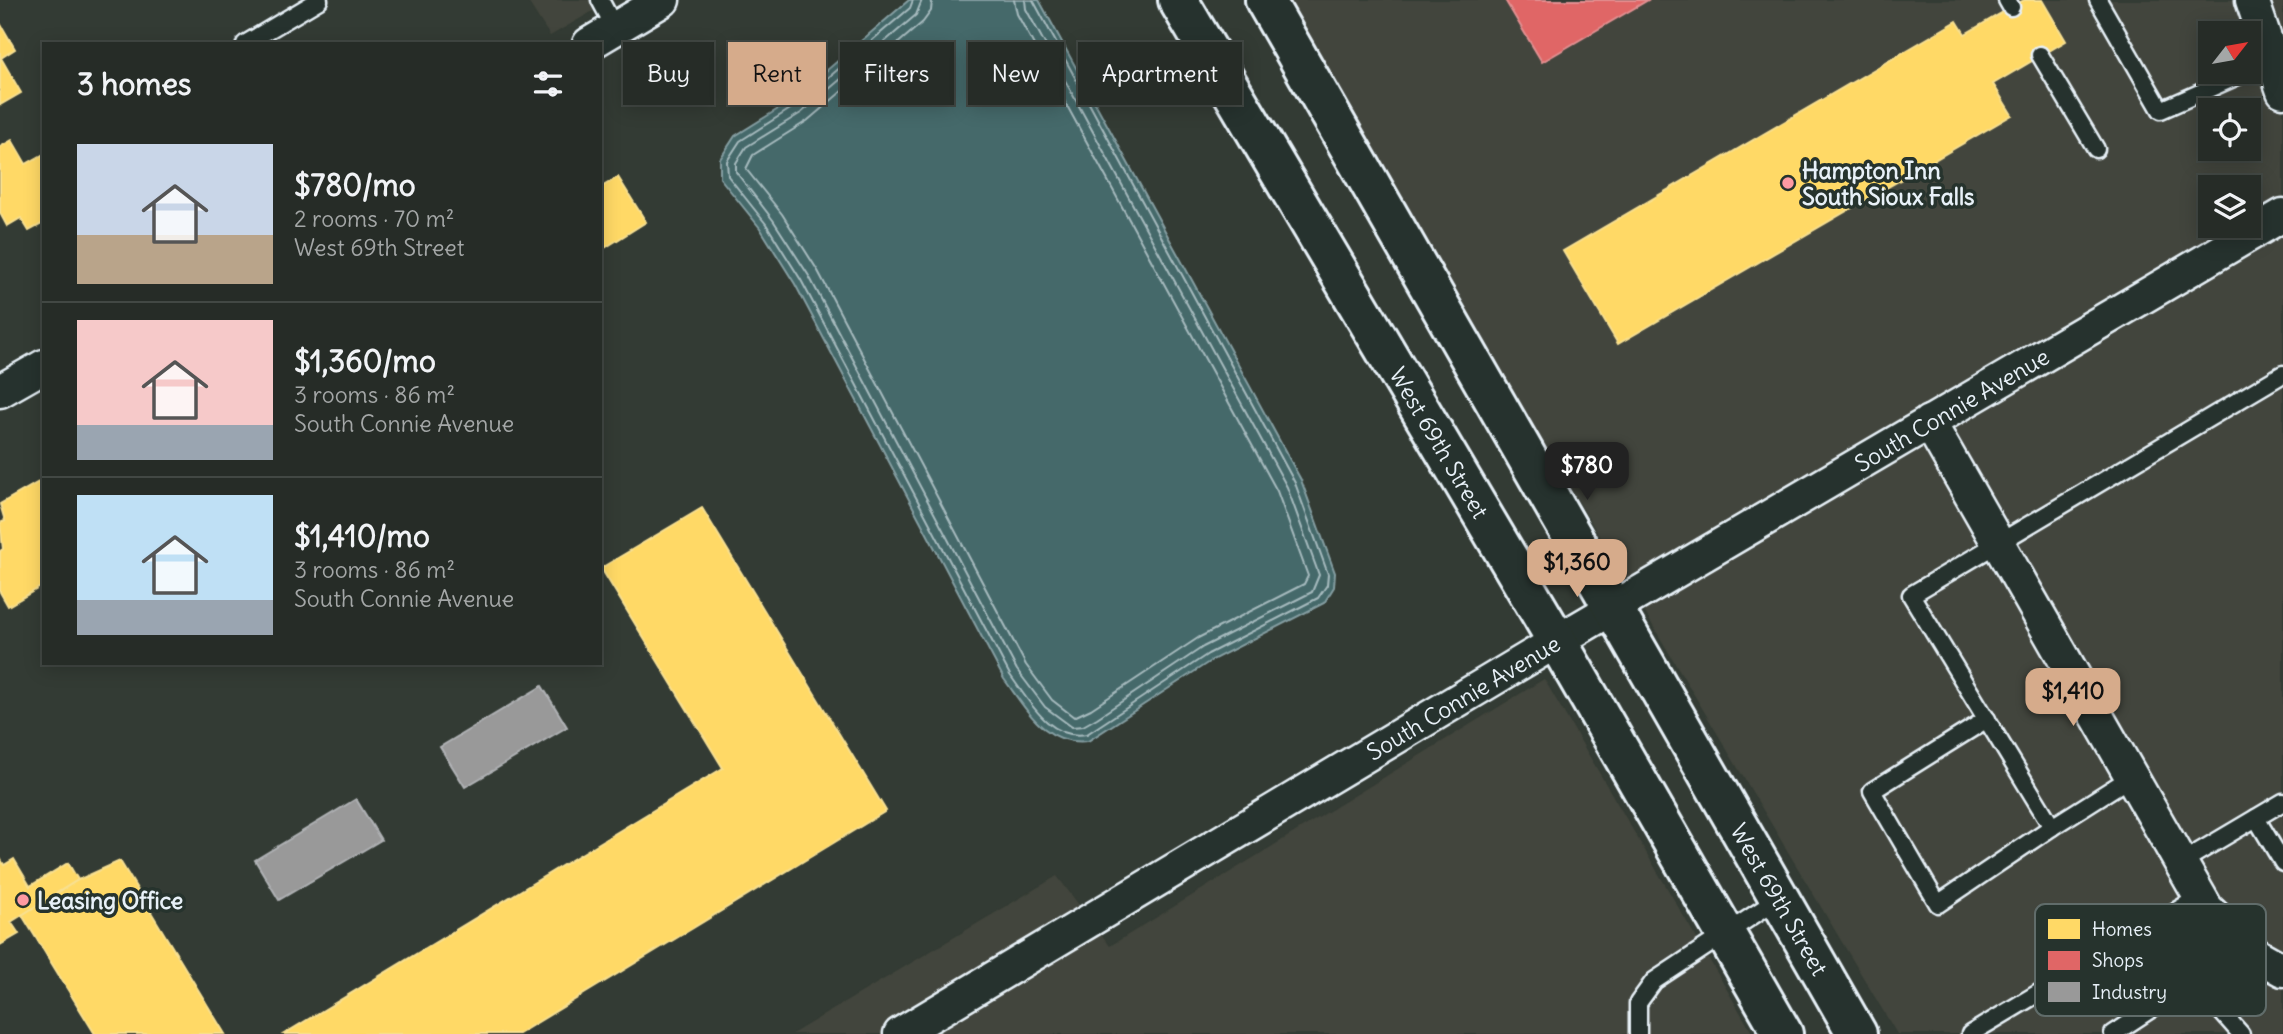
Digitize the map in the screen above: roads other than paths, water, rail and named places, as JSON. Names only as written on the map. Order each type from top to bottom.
[{"type":"street","points":[[602,36],[663,0]]},
{"type":"street","name":"West 69th Street","points":[[1178,0],[1557,641],[1783,1034]]},
{"type":"street","name":"West 69th Street","points":[[1265,0],[1857,1034]]},
{"type":"street","points":[[2252,0],[2253,21]]},
{"type":"street","points":[[2261,72],[2283,91]]},
{"type":"street","name":"South Connie Avenue","points":[[900,1034],[1557,641],[2283,215]]},
{"type":"street","points":[[0,391],[42,367]]},
{"type":"street","points":[[1929,422],[2204,904]]},
{"type":"street","points":[[2266,960],[2283,970]]},
{"type":"lane","points":[[248,42],[319,0]]},
{"type":"lane","points":[[600,0],[602,36]]},
{"type":"lane","points":[[2098,0],[2161,110],[2220,84]]},
{"type":"lane","points":[[2040,55],[2096,149]]},
{"type":"lane","points":[[2052,827],[1911,595],[2283,374]]},
{"type":"lane","points":[[1987,719],[1872,791],[1938,904],[2131,777]]},
{"type":"lane","points":[[2180,863],[2283,802]]},
{"type":"lane","points":[[2256,818],[2283,863]]},
{"type":"lane","points":[[2187,904],[2199,897]]},
{"type":"lane","points":[[1638,1034],[1638,1003],[1654,981],[1778,899]]},
{"type":"lane","points":[[1970,1034],[2035,995]]},
{"type":"lane","points":[[2113,1034],[2141,1016]]},
{"type":"lane","points":[[2225,1016],[2241,1034]]},
{"type":"water","points":[[909,0],[1039,0],[1062,42],[968,42],[968,105],[1064,105],[1064,46],[1078,71],[1078,105],[1096,105],[1301,480],[1335,573],[1334,587],[1324,603],[1212,660],[1088,741],[1060,738],[1038,724],[1004,679],[795,284],[760,228],[720,178],[720,159],[735,136],[785,105],[826,105],[826,71],[840,59],[840,105],[954,105],[954,42],[860,42]]},
{"type":"place","name":"Hampton Inn South Sioux Falls","points":[[1788,183]]},
{"type":"place","name":"Leasing Office","points":[[23,900]]}]
